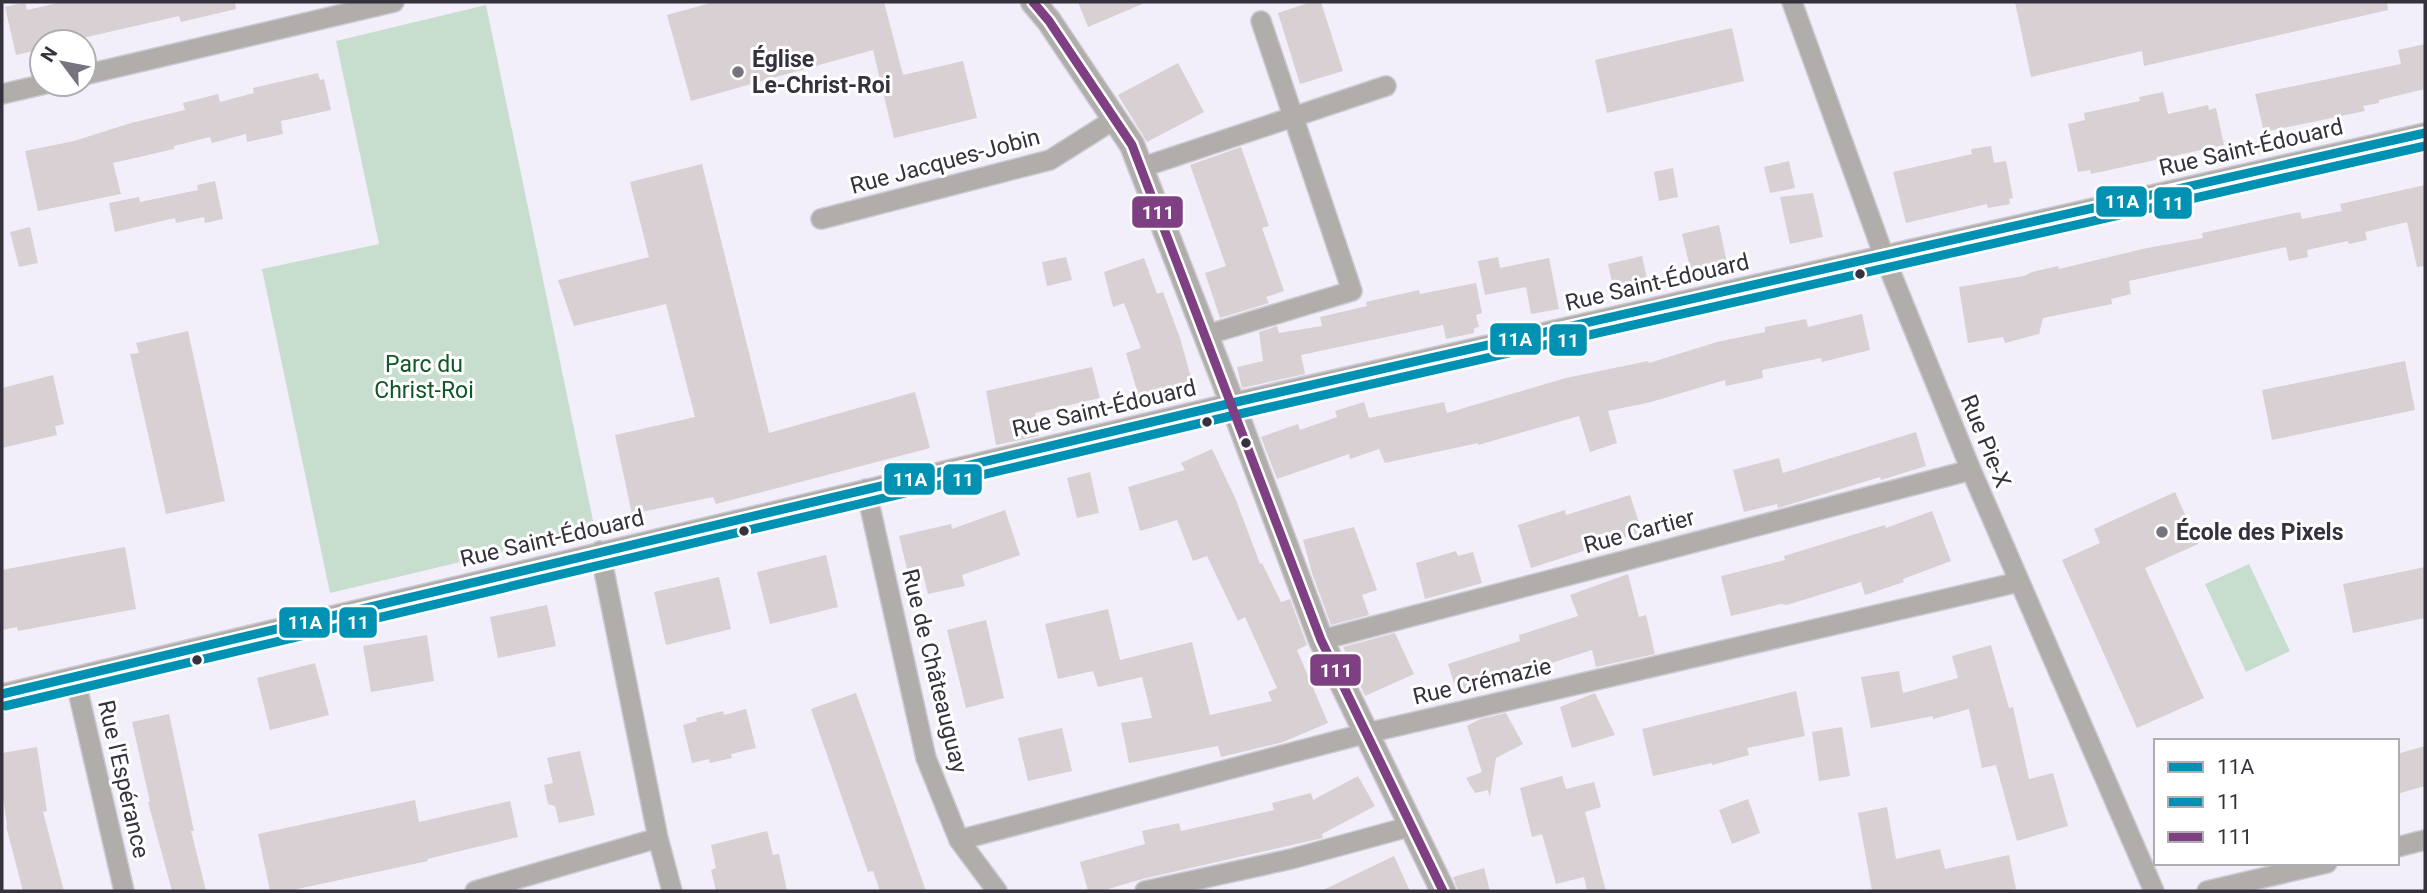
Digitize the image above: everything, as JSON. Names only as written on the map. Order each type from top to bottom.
[{"type":"street","points":[[98,72],[394,2]]},
{"type":"street","points":[[1032,2],[1049,21],[1132,145],[1321,640],[1443,891]]},
{"type":"street","name":"Rue Pie-X","points":[[1793,2],[1884,256],[1971,470],[2154,891]]},
{"type":"street","points":[[1206,335],[1352,291],[1261,21]]},
{"type":"street","points":[[1140,168],[1386,86]]},
{"type":"street","points":[[2,94],[28,88]]},
{"type":"street","name":"Rue Jacques-Jobin","points":[[821,219],[1050,160],[1115,119]]},
{"type":"street","name":"Rue Saint-Édouard","points":[[2,694],[1232,403],[2425,133]]},
{"type":"street","name":"Rue Cartier","points":[[1321,640],[1971,470]]},
{"type":"street","name":"Rue de Châteauguay","points":[[866,489],[926,758],[959,840],[997,891]]},
{"type":"street","points":[[600,551],[658,838],[672,891]]},
{"type":"street","name":"Rue Crémazie","points":[[959,840],[1367,733],[2019,582]]},
{"type":"street","name":"Rue l'Espérance","points":[[75,678],[124,891]]},
{"type":"street","points":[[1145,891],[1291,859],[1412,826]]},
{"type":"street","points":[[475,891],[658,838]]},
{"type":"street","points":[[2399,847],[2425,841]]},
{"type":"street","points":[[2207,891],[2318,865]]},
{"type":"green space","name":"Parc du Christ-Roi","points":[[486,5],[595,530],[330,593],[262,269],[379,244],[336,41]]},
{"type":"green space","points":[[2249,564],[2290,651],[2246,672],[2205,584]]},
{"type":"building","points":[[25,2],[27,10],[62,2],[235,2],[236,9],[181,22],[179,16],[98,34],[98,28],[28,28],[28,52],[16,55],[5,7]]},
{"type":"building","name":"Église Le-Christ-Roi","points":[[714,2],[884,2],[903,75],[963,61],[977,118],[894,138],[873,50],[691,101],[667,15]]},
{"type":"building","points":[[1078,2],[1147,2],[1088,27]]},
{"type":"building","points":[[1311,2],[1321,2],[1343,71],[1300,84],[1278,13]]},
{"type":"building","points":[[2015,2],[2387,2],[2388,10],[2144,66],[2142,51],[2031,77]]},
{"type":"building","points":[[1732,28],[1744,81],[1607,113],[1595,60]]},
{"type":"building","points":[[2425,44],[2425,89],[2379,100],[2379,103],[2363,106],[2365,111],[2264,132],[2255,94],[2401,64],[2398,50]]},
{"type":"building","points":[[1178,63],[1204,112],[1147,142],[1118,95]]},
{"type":"building","points":[[318,73],[320,80],[324,79],[331,110],[281,121],[283,134],[247,142],[246,134],[212,143],[210,137],[174,146],[174,149],[113,163],[121,194],[38,211],[25,151],[74,141],[185,110],[183,103],[218,94],[220,102],[254,93],[253,88]]},
{"type":"building","points":[[2163,92],[2168,114],[2208,105],[2209,110],[2216,108],[2224,145],[2091,174],[2090,170],[2078,172],[2068,124],[2085,120],[2084,113],[2140,101],[2139,97]]},
{"type":"building","points":[[1991,146],[1994,163],[2006,161],[2013,198],[2009,199],[2010,204],[1988,208],[1987,204],[1906,223],[1893,172],[1972,154],[1971,149]]},
{"type":"building","points":[[1241,147],[1269,226],[1262,228],[1284,291],[1266,297],[1269,303],[1220,318],[1205,273],[1226,266],[1190,165]]},
{"type":"building","points":[[1789,161],[1795,188],[1770,193],[1764,167]]},
{"type":"building","points":[[702,164],[769,433],[915,392],[930,448],[716,504],[713,497],[632,514],[615,435],[695,417],[666,304],[574,326],[558,280],[649,257],[630,182]]},
{"type":"building","points":[[1673,168],[1678,197],[1659,201],[1654,172]]},
{"type":"building","points":[[215,181],[223,219],[205,223],[204,217],[176,223],[175,218],[115,232],[109,203],[139,197],[140,202],[198,190],[197,185]]},
{"type":"building","points":[[2425,185],[2425,266],[2417,267],[2407,222],[2365,232],[2367,240],[2349,244],[2348,241],[2307,250],[2308,257],[2289,261],[2286,247],[2129,281],[2131,294],[2111,299],[2112,304],[2043,318],[2039,334],[2005,343],[2003,337],[1968,343],[1959,287],[2203,238],[2202,233],[2300,212],[2302,219],[2342,211],[2340,204]]},
{"type":"building","points":[[1813,193],[1823,237],[1790,244],[1780,197]]},
{"type":"building","points":[[1719,225],[1727,263],[1691,272],[1682,234]]},
{"type":"building","points":[[30,227],[38,263],[19,267],[10,232]]},
{"type":"building","points":[[1642,256],[1649,288],[1615,296],[1608,264]]},
{"type":"building","points":[[1066,257],[1072,280],[1047,286],[1042,262]]},
{"type":"building","points":[[1498,257],[1500,268],[1549,258],[1559,309],[1531,314],[1526,287],[1485,295],[1478,261]]},
{"type":"building","points":[[1144,258],[1157,294],[1163,292],[1180,338],[1195,392],[1142,408],[1126,353],[1141,348],[1124,303],[1113,307],[1104,272]]},
{"type":"building","points":[[1476,283],[1482,313],[1476,315],[1479,327],[1474,328],[1474,333],[1446,339],[1443,325],[1301,355],[1305,374],[1242,388],[1237,367],[1263,361],[1259,332],[1277,326],[1279,333],[1322,326],[1320,317],[1367,306],[1366,302],[1419,290],[1420,294]]},
{"type":"building","points":[[1862,314],[1870,350],[1822,362],[1821,358],[1762,370],[1763,378],[1726,386],[1725,380],[1651,402],[1608,411],[1617,443],[1590,452],[1579,416],[1478,445],[1385,463],[1379,449],[1350,459],[1349,454],[1277,479],[1261,437],[1298,424],[1300,430],[1337,417],[1335,411],[1364,402],[1369,418],[1444,402],[1447,413],[1566,378],[1648,361],[1649,363],[1717,342],[1765,332],[1765,327],[1806,319],[1808,327]]},
{"type":"building","points":[[188,331],[225,501],[166,514],[130,354],[139,353],[136,343]]},
{"type":"building","points":[[2405,361],[2415,410],[2272,440],[2262,390]]},
{"type":"building","points":[[1092,367],[1100,398],[1035,413],[1039,436],[996,445],[986,391]]},
{"type":"building","points":[[53,375],[64,424],[55,426],[57,435],[2,448],[2,388]]},
{"type":"building","points":[[1916,432],[1926,466],[1778,508],[1777,504],[1744,512],[1733,470],[1779,458],[1783,473]]},
{"type":"building","points":[[1212,449],[1236,500],[1260,564],[1262,563],[1281,602],[1290,599],[1307,645],[1297,650],[1328,723],[1283,742],[1221,757],[1218,746],[1129,763],[1121,723],[1152,718],[1142,677],[1098,687],[1093,671],[1058,679],[1045,624],[1108,609],[1120,660],[1192,642],[1210,715],[1272,701],[1268,692],[1277,688],[1245,617],[1238,621],[1207,556],[1193,561],[1177,520],[1140,531],[1128,487],[1185,470],[1181,463]]},
{"type":"building","points":[[1090,472],[1099,513],[1077,518],[1067,478]]},
{"type":"building","points":[[2175,492],[2198,544],[2145,568],[2204,698],[2137,728],[2062,560],[2100,543],[2094,529]]},
{"type":"building","points":[[1630,495],[1642,532],[1531,568],[1518,525],[1565,510],[1566,515]]},
{"type":"building","points":[[1005,510],[1020,555],[962,575],[965,586],[928,594],[921,566],[907,569],[899,536],[951,524],[952,529]]},
{"type":"building","points":[[1932,511],[1951,561],[1903,579],[1904,582],[1865,595],[1861,582],[1787,605],[1781,604],[1731,616],[1721,576],[1785,560],[1784,556],[1885,525],[1886,528]]},
{"type":"building","points":[[1354,527],[1377,590],[1362,595],[1369,615],[1331,625],[1303,540]]},
{"type":"building","points":[[125,547],[136,609],[18,631],[17,627],[2,630],[2,570]]},
{"type":"building","points":[[1456,551],[1458,556],[1473,552],[1482,583],[1425,599],[1416,563]]},
{"type":"building","points":[[826,555],[838,607],[770,624],[757,572]]},
{"type":"building","points":[[2425,567],[2425,618],[2353,633],[2343,584]]},
{"type":"building","points":[[1628,574],[1639,617],[1646,615],[1655,654],[1596,667],[1592,650],[1457,693],[1448,664],[1520,641],[1519,635],[1578,616],[1570,595]]},
{"type":"building","points":[[719,577],[731,629],[666,645],[654,592]]},
{"type":"building","points":[[547,605],[556,646],[498,658],[490,617]]},
{"type":"building","points":[[986,620],[1004,698],[966,708],[947,630]]},
{"type":"building","points":[[1395,633],[1414,674],[1365,696],[1343,647]]},
{"type":"building","points":[[427,635],[434,681],[371,692],[363,646]]},
{"type":"building","points":[[1991,645],[2009,708],[2013,707],[2029,779],[2053,773],[2068,826],[2017,841],[1996,765],[1982,768],[1969,709],[1933,719],[1933,716],[1871,728],[1861,677],[1899,671],[1903,693],[1958,678],[1952,656]]},
{"type":"building","points":[[315,663],[329,715],[270,730],[257,678]]},
{"type":"building","points":[[1796,691],[1805,736],[1747,748],[1749,755],[1712,765],[1653,776],[1642,729]]},
{"type":"building","points":[[856,693],[926,891],[880,891],[873,871],[868,872],[811,709]]},
{"type":"building","points":[[1595,693],[1615,735],[1572,748],[1560,707]]},
{"type":"building","points":[[746,709],[756,748],[731,754],[732,758],[710,763],[709,759],[692,763],[683,725],[697,721],[696,718],[723,711],[724,715]]},
{"type":"building","points":[[1506,713],[1523,744],[1496,758],[1490,797],[1488,790],[1475,793],[1466,778],[1482,772],[1467,726],[1480,719]]},
{"type":"building","points":[[169,714],[194,831],[191,831],[206,891],[172,891],[148,802],[132,722]]},
{"type":"building","points":[[1842,727],[1850,776],[1819,781],[1812,732]]},
{"type":"building","points":[[1062,728],[1072,771],[1028,781],[1018,738]]},
{"type":"building","points":[[2425,746],[2425,786],[2399,793],[2399,753]]},
{"type":"building","points":[[37,747],[47,811],[43,812],[64,891],[23,891],[6,826],[2,753]]},
{"type":"building","points":[[580,751],[595,815],[559,823],[555,806],[548,804],[544,785],[553,783],[547,758]]},
{"type":"building","points":[[1358,776],[1375,806],[1322,834],[1323,838],[1142,879],[1102,891],[1088,891],[1080,862],[1145,844],[1142,831],[1179,823],[1181,831],[1274,810],[1272,803],[1311,793],[1313,800]]},
{"type":"building","points":[[1562,776],[1566,789],[1594,782],[1601,807],[1585,812],[1606,891],[1587,891],[1584,877],[1556,884],[1542,834],[1532,837],[1520,788]]},
{"type":"building","points":[[1748,799],[1760,833],[1732,844],[1719,810]]},
{"type":"building","points":[[415,800],[419,822],[510,801],[518,837],[427,859],[428,861],[288,891],[270,891],[258,834]]},
{"type":"building","points":[[1887,807],[1896,859],[1940,849],[1945,869],[2009,855],[2016,889],[1872,891],[1858,813]]},
{"type":"building","points":[[767,831],[773,855],[779,854],[787,891],[716,891],[711,870],[716,868],[711,845]]},
{"type":"building","points":[[1394,856],[1410,891],[1321,891]]},
{"type":"building","points":[[1484,868],[1490,891],[1458,891],[1453,877]]},
{"type":"transit line","name":"111","points":[[1033,2],[1049,21],[1132,145],[1321,640],[1443,891]]},
{"type":"transit line","name":"11A","points":[[2,694],[1232,403],[2425,133]]},
{"type":"transit line","name":"11","points":[[5,706],[1235,415],[2425,146]]},
{"type":"place","name":"Église Le-Christ-Roi","points":[[738,72]]},
{"type":"place","name":"École des Pixels","points":[[2162,532]]}]
